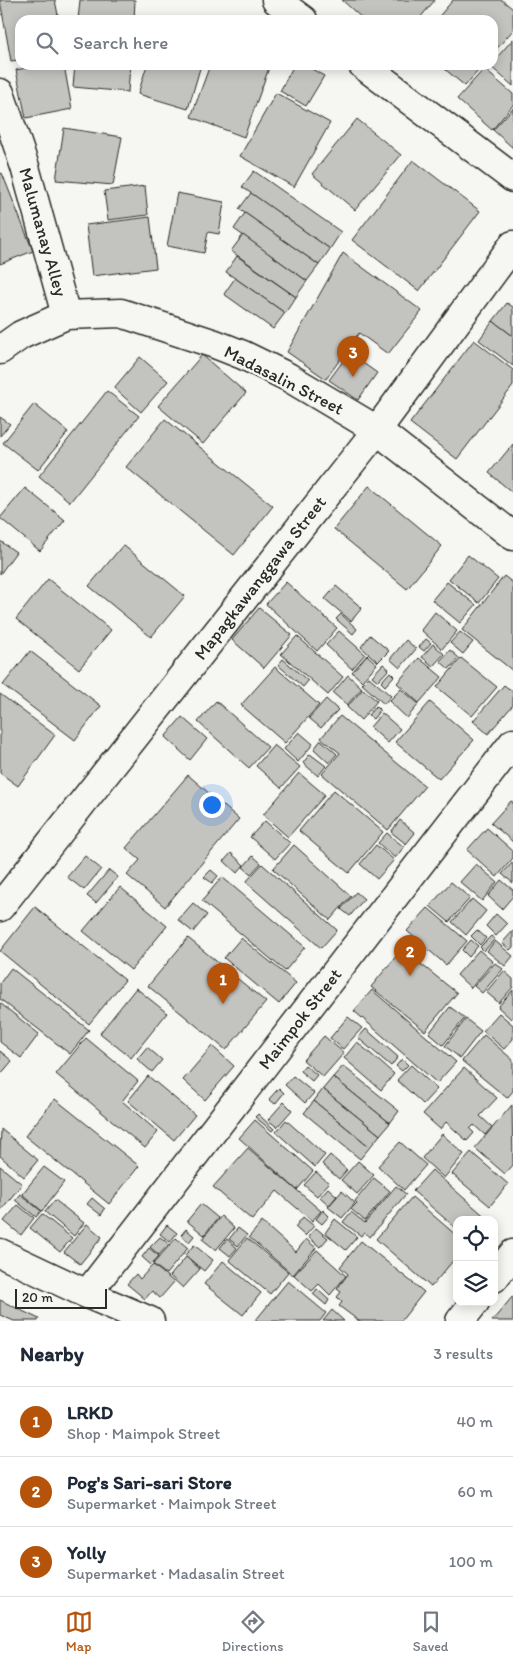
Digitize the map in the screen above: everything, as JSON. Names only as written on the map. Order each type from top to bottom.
[{"type":"street","points":[[276,0],[296,15]]},
{"type":"street","points":[[370,70],[513,178]]},
{"type":"street","name":"Malumanay Alley","points":[[0,93],[25,167],[66,315]]},
{"type":"street","name":"Mapagkawanggawa Street","points":[[0,907],[377,430],[513,245]]},
{"type":"street","name":"Madasalin Street","points":[[0,350],[21,335],[66,315],[121,313],[215,344],[243,355],[288,377],[377,430],[513,536]]},
{"type":"street","name":"Maimpok Street","points":[[87,1294],[513,743]]},
{"type":"street","points":[[0,1253],[150,1321]]},
{"type":"street","points":[[498,1273],[513,1254]]},
{"type":"street","points":[[460,1321],[472,1306]]},
{"type":"building","points":[[0,0],[55,0],[58,15],[15,15],[15,61],[11,61]]},
{"type":"building","points":[[80,0],[135,0],[134,15],[78,15]]},
{"type":"building","points":[[342,0],[435,0],[422,15],[358,15]]},
{"type":"building","points":[[453,0],[502,0],[513,9],[513,30],[498,47],[498,15],[440,15]]},
{"type":"building","points":[[513,39],[513,86],[495,70],[498,70],[498,56]]},
{"type":"building","points":[[16,70],[65,70],[72,109],[26,118]]},
{"type":"building","points":[[75,70],[130,70],[128,92],[73,87]]},
{"type":"building","points":[[145,70],[200,70],[188,109],[138,94]]},
{"type":"building","points":[[208,70],[268,70],[244,137],[191,117]]},
{"type":"building","points":[[291,70],[314,70],[324,76],[306,106],[280,91]]},
{"type":"building","points":[[446,70],[479,70],[465,86]]},
{"type":"building","points":[[485,70],[513,94],[513,105],[492,130],[457,99]]},
{"type":"building","points":[[276,93],[330,123],[294,187],[240,156]]},
{"type":"building","points":[[513,108],[513,148],[493,130]]},
{"type":"building","points":[[357,119],[401,155],[355,210],[312,174]]},
{"type":"building","points":[[64,128],[122,137],[113,185],[56,180]]},
{"type":"building","points":[[413,160],[480,211],[419,291],[352,240]]},
{"type":"building","points":[[254,171],[341,232],[330,249],[242,187]]},
{"type":"building","points":[[2,173],[33,251],[0,264],[0,174]]},
{"type":"building","points":[[145,186],[148,215],[108,220],[104,191]]},
{"type":"building","points":[[177,193],[224,202],[219,234],[208,232],[204,253],[167,246]]},
{"type":"building","points":[[251,193],[330,249],[319,265],[239,209]]},
{"type":"building","points":[[245,213],[319,265],[307,281],[234,229]]},
{"type":"building","points":[[150,217],[156,268],[92,276],[86,225]]},
{"type":"building","points":[[243,235],[307,281],[296,297],[231,251]]},
{"type":"building","points":[[343,253],[422,311],[388,354],[359,333],[326,379],[287,352]]},
{"type":"building","points":[[237,256],[296,297],[285,313],[226,272]]},
{"type":"building","points":[[235,278],[285,313],[273,329],[224,294]]},
{"type":"building","points":[[507,303],[513,307],[513,336],[493,321]]},
{"type":"building","points":[[493,321],[513,336],[513,366],[479,340]]},
{"type":"building","points":[[474,340],[513,370],[513,386],[457,459],[410,423]]},
{"type":"building","points":[[349,353],[377,373],[358,400],[329,380]]},
{"type":"building","points":[[202,355],[246,393],[203,444],[158,406]]},
{"type":"building","points":[[140,357],[168,381],[141,412],[114,388]]},
{"type":"building","points":[[107,391],[139,416],[70,502],[39,476]]},
{"type":"building","points":[[34,404],[68,432],[38,470],[3,443]]},
{"type":"building","points":[[0,417],[10,424],[0,436]]},
{"type":"building","points":[[165,419],[273,506],[234,555],[126,467]]},
{"type":"building","points":[[513,444],[513,493],[489,473]]},
{"type":"building","points":[[369,486],[442,546],[407,589],[334,529]]},
{"type":"building","points":[[25,488],[65,520],[40,551],[0,518]]},
{"type":"building","points":[[0,541],[16,552],[0,574]]},
{"type":"building","points":[[123,545],[185,596],[151,637],[89,586]]},
{"type":"building","points":[[468,555],[498,579],[479,603],[449,579]]},
{"type":"building","points":[[504,576],[513,583],[513,671],[462,630]]},
{"type":"building","points":[[48,579],[111,630],[79,669],[16,619]]},
{"type":"building","points":[[286,582],[337,628],[317,651],[266,604]]},
{"type":"building","points":[[447,582],[476,605],[460,623],[432,600]]},
{"type":"building","points":[[336,586],[362,608],[351,621],[325,599]]},
{"type":"building","points":[[259,608],[292,635],[264,668],[232,640]]},
{"type":"building","points":[[435,612],[457,631],[442,649],[421,630]]},
{"type":"building","points":[[341,614],[357,629],[353,634],[336,619]]},
{"type":"building","points":[[339,631],[365,654],[352,669],[326,645]]},
{"type":"building","points":[[460,632],[473,642],[463,654],[450,643]]},
{"type":"building","points":[[370,635],[389,651],[378,662],[361,647]]},
{"type":"building","points":[[297,636],[343,677],[328,695],[281,654]]},
{"type":"building","points":[[426,639],[431,643],[424,651],[419,647]]},
{"type":"building","points":[[406,640],[416,649],[400,668],[390,659]]},
{"type":"building","points":[[433,644],[444,654],[433,666],[422,657]]},
{"type":"building","points":[[450,650],[459,658],[449,669],[440,661]]},
{"type":"building","points":[[30,651],[101,706],[75,740],[3,685]]},
{"type":"building","points":[[367,655],[377,664],[362,681],[352,672]]},
{"type":"building","points":[[419,658],[442,677],[419,703],[397,683]]},
{"type":"building","points":[[461,658],[497,687],[472,716],[437,687]]},
{"type":"building","points":[[283,659],[308,681],[303,687],[278,665]]},
{"type":"building","points":[[383,664],[389,669],[378,681],[372,676]]},
{"type":"building","points":[[275,667],[319,705],[285,743],[241,705]]},
{"type":"building","points":[[390,672],[394,676],[385,686],[381,682]]},
{"type":"building","points":[[348,675],[362,688],[347,705],[333,693]]},
{"type":"building","points":[[369,677],[391,696],[384,704],[362,684]]},
{"type":"building","points":[[504,685],[513,692],[513,705],[488,734],[473,721]]},
{"type":"building","points":[[363,689],[377,701],[361,720],[347,707]]},
{"type":"building","points":[[401,689],[419,704],[407,718],[389,701]]},
{"type":"building","points":[[0,694],[55,735],[18,786],[0,773]]},
{"type":"building","points":[[326,699],[338,710],[321,728],[309,718]]},
{"type":"building","points":[[216,701],[268,747],[249,768],[198,722]]},
{"type":"building","points":[[430,702],[474,740],[439,779],[395,742]]},
{"type":"building","points":[[376,706],[380,710],[373,719],[368,715]]},
{"type":"building","points":[[382,713],[400,729],[388,743],[370,727]]},
{"type":"building","points":[[340,716],[425,786],[388,830],[322,774],[340,753],[321,738]]},
{"type":"building","points":[[182,717],[207,739],[190,760],[165,737]]},
{"type":"building","points":[[299,732],[313,744],[298,762],[284,749]]},
{"type":"building","points":[[321,740],[337,754],[329,763],[314,749]]},
{"type":"building","points":[[274,745],[300,767],[281,788],[256,766]]},
{"type":"building","points":[[310,754],[326,766],[318,776],[303,763]]},
{"type":"building","points":[[299,773],[325,795],[288,837],[263,815]]},
{"type":"building","points":[[188,775],[239,819],[165,907],[127,875],[140,860],[126,848]]},
{"type":"building","points":[[334,790],[383,832],[349,873],[299,831]]},
{"type":"building","points":[[511,801],[513,802],[513,842],[491,823]]},
{"type":"building","points":[[400,820],[415,833],[406,844],[391,832]]},
{"type":"building","points":[[265,821],[290,843],[275,859],[250,837]]},
{"type":"building","points":[[487,828],[513,851],[513,858],[497,877],[467,850]]},
{"type":"building","points":[[387,833],[404,847],[395,858],[378,843]]},
{"type":"building","points":[[294,845],[351,896],[330,920],[273,869]]},
{"type":"building","points":[[376,845],[394,860],[377,879],[360,864]]},
{"type":"building","points":[[231,853],[244,865],[237,873],[224,861]]},
{"type":"building","points":[[85,856],[101,869],[84,890],[67,877]]},
{"type":"building","points":[[253,856],[261,863],[251,874],[243,867]]},
{"type":"building","points":[[513,862],[513,883],[502,874]]},
{"type":"building","points":[[262,864],[337,930],[321,948],[246,882]]},
{"type":"building","points":[[476,864],[497,882],[482,901],[460,882]]},
{"type":"building","points":[[109,870],[118,877],[96,903],[87,896]]},
{"type":"building","points":[[211,870],[218,876],[212,883],[204,877]]},
{"type":"building","points":[[222,877],[305,947],[285,971],[202,901]]},
{"type":"building","points":[[501,880],[513,890],[513,896],[502,909],[488,896]]},
{"type":"building","points":[[451,882],[470,898],[449,922],[430,906]]},
{"type":"building","points":[[120,887],[167,926],[131,970],[83,931]]},
{"type":"building","points":[[356,892],[364,899],[350,916],[341,909]]},
{"type":"building","points":[[472,899],[486,911],[466,935],[452,922]]},
{"type":"building","points":[[193,903],[207,915],[193,932],[178,920]]},
{"type":"building","points":[[35,907],[125,980],[89,1024],[0,951]]},
{"type":"building","points":[[428,908],[467,941],[446,965],[407,931]]},
{"type":"building","points":[[496,914],[507,924],[496,936],[486,926]]},
{"type":"building","points":[[477,930],[486,938],[480,945],[471,936]]},
{"type":"building","points":[[513,931],[513,947],[510,950],[502,943]]},
{"type":"building","points":[[491,936],[495,939],[484,951],[480,947]]},
{"type":"building","points":[[188,938],[266,1002],[226,1050],[148,986]]},
{"type":"building","points":[[241,938],[296,983],[279,1004],[224,958]]},
{"type":"building","points":[[471,940],[478,946],[469,957],[462,950]]},
{"type":"building","points":[[495,941],[513,956],[505,966],[487,951]]},
{"type":"building","points":[[402,949],[457,993],[425,1031],[371,987]]},
{"type":"building","points":[[479,950],[493,962],[471,988],[457,975]]},
{"type":"building","points":[[495,963],[503,969],[482,993],[474,986]]},
{"type":"building","points":[[11,968],[89,1030],[70,1054],[0,999],[0,983]]},
{"type":"building","points":[[504,971],[513,979],[513,987],[499,1003],[486,992]]},
{"type":"building","points":[[136,988],[167,1013],[131,1058],[100,1033]]},
{"type":"building","points":[[372,990],[456,1062],[437,1083],[354,1011]]},
{"type":"building","points":[[513,990],[513,1016],[511,1019],[498,1007]]},
{"type":"building","points":[[0,1003],[39,1034],[21,1058],[0,1042]]},
{"type":"building","points":[[450,1007],[465,1018],[443,1045],[429,1033]]},
{"type":"building","points":[[499,1013],[513,1025],[513,1039],[504,1049],[483,1031]]},
{"type":"building","points":[[348,1017],[362,1028],[343,1049],[330,1038]]},
{"type":"building","points":[[466,1019],[481,1031],[460,1058],[445,1046]]},
{"type":"building","points":[[366,1029],[398,1057],[391,1066],[358,1038]]},
{"type":"building","points":[[484,1035],[513,1060],[513,1091],[507,1098],[462,1061]]},
{"type":"building","points":[[324,1036],[344,1053],[323,1077],[303,1060]]},
{"type":"building","points":[[86,1038],[138,1081],[122,1101],[158,1132],[145,1148],[56,1074]]},
{"type":"building","points":[[357,1042],[394,1074],[381,1090],[344,1058]]},
{"type":"building","points":[[212,1046],[234,1066],[205,1100],[183,1080]]},
{"type":"building","points":[[147,1047],[162,1060],[152,1072],[137,1059]]},
{"type":"building","points":[[0,1051],[12,1061],[0,1075]]},
{"type":"building","points":[[402,1059],[408,1065],[402,1071],[396,1066]]},
{"type":"building","points":[[305,1065],[317,1075],[312,1081],[300,1071]]},
{"type":"building","points":[[411,1065],[437,1089],[423,1104],[397,1080]]},
{"type":"building","points":[[343,1066],[399,1111],[390,1123],[333,1077]]},
{"type":"building","points":[[464,1068],[497,1098],[480,1116],[492,1127],[485,1135],[474,1125],[470,1129],[474,1133],[467,1141],[446,1122],[440,1129],[423,1114]]},
{"type":"building","points":[[148,1076],[195,1115],[174,1140],[128,1101]]},
{"type":"building","points":[[293,1076],[314,1093],[305,1103],[285,1085]]},
{"type":"building","points":[[333,1077],[390,1123],[380,1135],[323,1089]]},
{"type":"building","points":[[279,1088],[284,1093],[275,1104],[269,1099]]},
{"type":"building","points":[[323,1089],[380,1135],[370,1147],[314,1101]]},
{"type":"building","points":[[55,1099],[139,1166],[109,1204],[25,1136]]},
{"type":"building","points":[[314,1101],[370,1147],[360,1159],[304,1113]]},
{"type":"building","points":[[284,1102],[292,1110],[277,1127],[268,1120]]},
{"type":"building","points":[[512,1105],[513,1165],[505,1174],[475,1148]]},
{"type":"building","points":[[258,1114],[274,1129],[272,1131],[255,1117]]},
{"type":"building","points":[[255,1120],[313,1171],[297,1190],[239,1138]]},
{"type":"building","points":[[286,1120],[325,1155],[315,1167],[276,1132]]},
{"type":"building","points":[[1,1129],[38,1160],[24,1177],[0,1156]]},
{"type":"building","points":[[442,1134],[464,1154],[444,1178],[422,1158]]},
{"type":"building","points":[[400,1142],[426,1165],[404,1190],[378,1166]]},
{"type":"building","points":[[248,1148],[321,1211],[312,1221],[277,1191],[252,1220],[213,1187]]},
{"type":"building","points":[[471,1152],[508,1184],[490,1206],[452,1174]]},
{"type":"building","points":[[330,1155],[347,1170],[339,1179],[322,1164]]},
{"type":"building","points":[[358,1161],[374,1175],[357,1194],[341,1180]]},
{"type":"building","points":[[0,1166],[22,1184],[1,1210],[0,1210]]},
{"type":"building","points":[[44,1167],[64,1182],[42,1211],[22,1194]]},
{"type":"building","points":[[432,1170],[484,1216],[453,1216],[453,1226],[413,1191]]},
{"type":"building","points":[[316,1172],[329,1183],[317,1196],[304,1185]]},
{"type":"building","points":[[374,1178],[390,1191],[365,1221],[351,1209],[357,1203],[355,1201]]},
{"type":"building","points":[[396,1186],[406,1194],[370,1237],[364,1232],[361,1236],[343,1222],[351,1212],[365,1223]]},
{"type":"building","points":[[328,1188],[337,1196],[329,1205],[320,1197]]},
{"type":"building","points":[[342,1191],[355,1203],[342,1218],[328,1207]]},
{"type":"building","points":[[20,1194],[41,1211],[36,1217],[15,1200]]},
{"type":"building","points":[[412,1197],[453,1233],[453,1261],[431,1287],[376,1239]]},
{"type":"building","points":[[92,1198],[105,1209],[101,1215],[87,1204]]},
{"type":"building","points":[[55,1200],[84,1223],[74,1236],[45,1212]]},
{"type":"building","points":[[201,1204],[218,1218],[204,1235],[187,1221]]},
{"type":"building","points":[[18,1205],[34,1218],[21,1235],[4,1221]]},
{"type":"building","points":[[323,1210],[329,1216],[322,1224],[316,1219]]},
{"type":"building","points":[[42,1214],[72,1238],[60,1252],[30,1228]]},
{"type":"building","points":[[221,1216],[234,1228],[216,1250],[202,1239]]},
{"type":"building","points":[[303,1217],[314,1226],[305,1236],[295,1227]]},
{"type":"building","points":[[335,1219],[357,1237],[346,1250],[325,1233]]},
{"type":"building","points":[[262,1222],[296,1252],[306,1239],[316,1248],[293,1275],[249,1237]]},
{"type":"building","points":[[87,1224],[102,1237],[80,1264],[64,1252]]},
{"type":"building","points":[[167,1225],[177,1233],[170,1242],[160,1234]]},
{"type":"building","points":[[238,1228],[247,1235],[238,1246],[229,1239]]},
{"type":"building","points":[[316,1228],[328,1238],[320,1247],[308,1237]]},
{"type":"building","points":[[186,1229],[194,1236],[189,1242],[181,1235]]},
{"type":"building","points":[[160,1237],[169,1244],[159,1255],[150,1247]]},
{"type":"building","points":[[176,1238],[188,1248],[166,1274],[153,1264]]},
{"type":"building","points":[[247,1238],[288,1272],[270,1294],[229,1260]]},
{"type":"building","points":[[227,1239],[237,1248],[230,1256],[220,1248]]},
{"type":"building","points":[[361,1241],[424,1292],[401,1321],[359,1321],[339,1306],[342,1302],[337,1297],[341,1292],[337,1289],[348,1274],[340,1267]]},
{"type":"building","points":[[194,1245],[213,1260],[204,1271],[185,1255]]},
{"type":"building","points":[[149,1248],[159,1256],[151,1265],[142,1257]]},
{"type":"building","points":[[317,1250],[346,1276],[330,1295],[319,1284],[312,1291],[294,1275]]},
{"type":"building","points":[[186,1257],[200,1269],[183,1288],[170,1276]]},
{"type":"building","points":[[223,1261],[261,1293],[243,1315],[204,1284]]},
{"type":"building","points":[[153,1265],[174,1282],[160,1298],[152,1291],[145,1299],[127,1284],[136,1274],[140,1279]]},
{"type":"building","points":[[288,1281],[326,1313],[320,1321],[255,1321]]},
{"type":"building","points":[[317,1289],[329,1300],[326,1305],[313,1294]]},
{"type":"building","points":[[513,1296],[513,1321],[492,1321]]},
{"type":"building","points":[[0,1300],[39,1319],[38,1321],[14,1321],[0,1315]]},
{"type":"building","points":[[332,1310],[344,1321],[323,1321]]},
{"type":"place","name":"Yolly","points":[[353,377]]},
{"type":"place","name":"Pog's Sari-sari Store","points":[[410,976]]},
{"type":"place","name":"LRKD","points":[[223,1004]]}]
